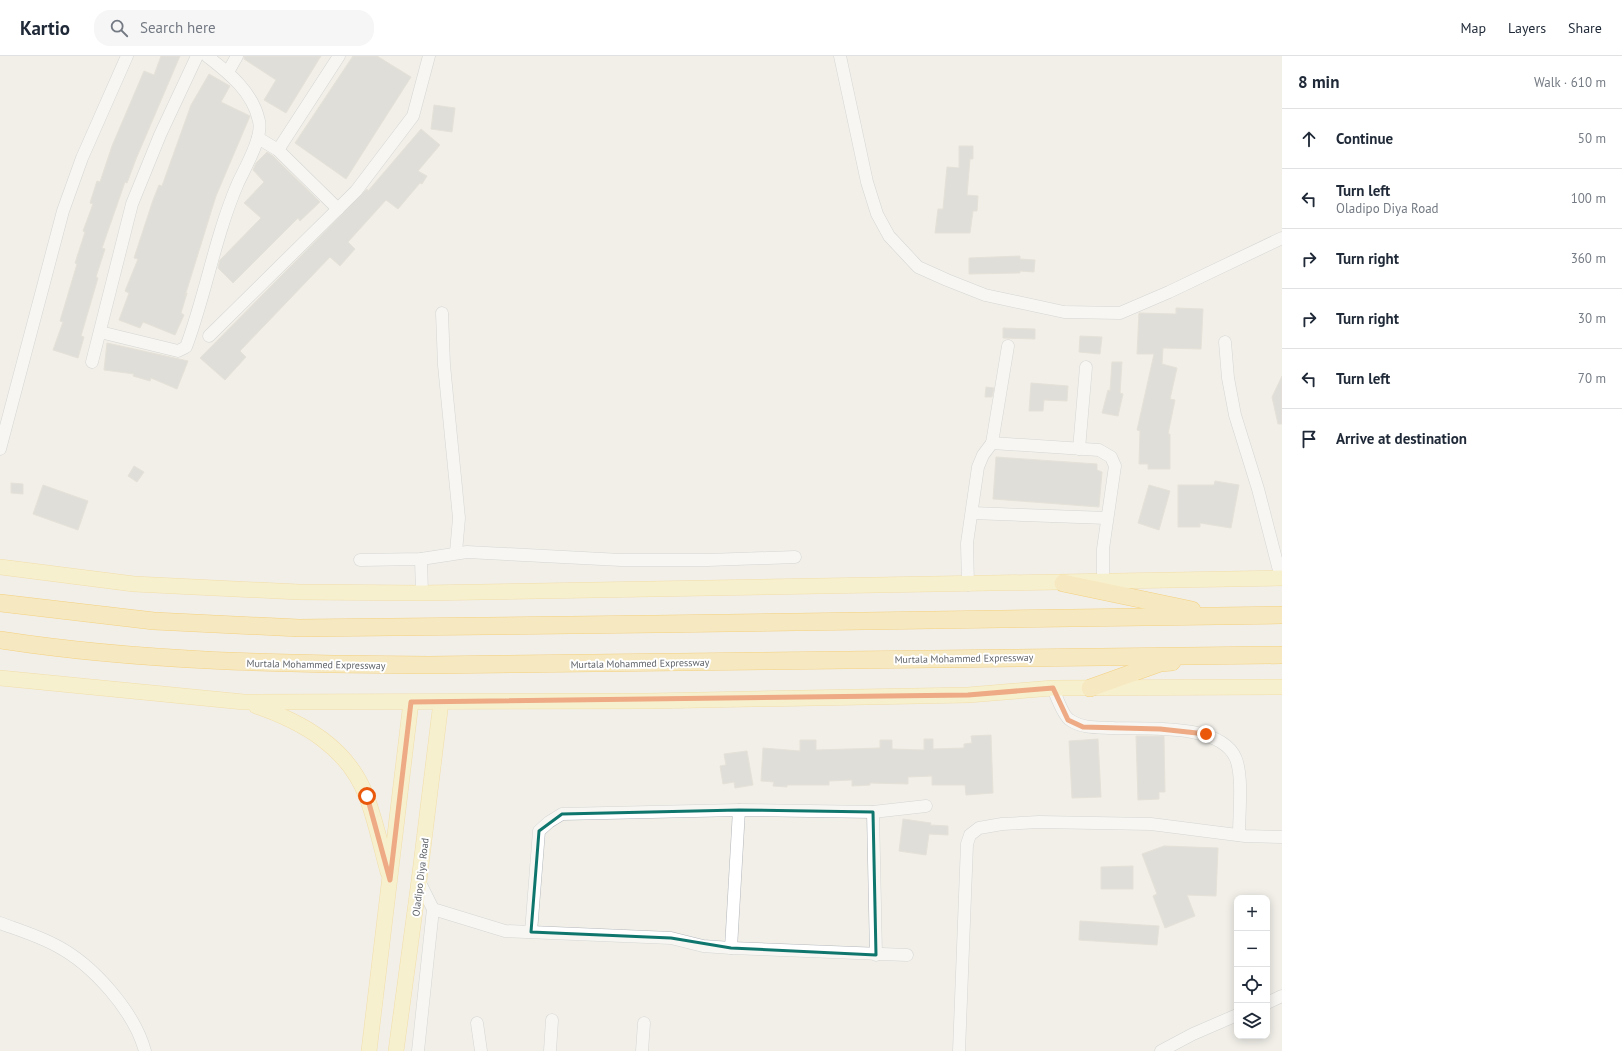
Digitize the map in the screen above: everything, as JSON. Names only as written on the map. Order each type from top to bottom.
[{"type":"highway","points":[[1062,583],[1226,617]]},
{"type":"highway","points":[[0,603],[154,621],[299,628],[1226,617],[1282,615]]},
{"type":"highway","name":"Murtala Mohammed Expressway","points":[[0,640],[149,657],[216,661],[429,666],[1214,654],[1282,655]]},
{"type":"highway","points":[[1090,688],[1160,664],[1214,654]]},
{"type":"main road","points":[[0,567],[134,584],[299,592],[422,593],[968,585],[1281,578]]},
{"type":"main road","points":[[0,678],[244,702],[441,702],[968,695],[1053,688],[1282,687]]},
{"type":"main road","points":[[244,702],[283,716],[297,723],[326,740],[337,751],[352,771],[367,796],[390,880]]},
{"type":"main road","points":[[369,1051],[411,702]]},
{"type":"main road","name":"Oladipo Diya Road","points":[[396,1051],[441,702]]},
{"type":"street","points":[[0,449],[63,211],[82,158],[127,56]]},
{"type":"street","points":[[92,362],[132,204],[160,135],[197,56]]},
{"type":"street","points":[[100,332],[178,351],[186,347],[227,209],[258,138],[260,122],[248,94],[237,80],[207,56]]},
{"type":"street","points":[[228,72],[238,56]]},
{"type":"street","points":[[278,150],[339,56]]},
{"type":"street","points":[[209,336],[338,210],[374,170],[413,116],[429,56]]},
{"type":"street","points":[[840,56],[865,174],[876,214],[888,236],[918,267],[947,280],[985,295],[1064,312],[1120,313],[1169,292],[1282,238]]},
{"type":"street","points":[[258,138],[278,150],[338,210]]},
{"type":"street","points":[[442,313],[444,365],[459,518],[456,552]]},
{"type":"street","points":[[1225,342],[1228,378],[1235,415],[1258,489],[1281,578]]},
{"type":"street","points":[[968,585],[967,543],[978,467],[983,455],[992,443],[1008,346]]},
{"type":"street","points":[[1079,449],[1086,367]]},
{"type":"street","points":[[992,443],[1099,450],[1111,458],[1115,466],[1103,549],[1103,582]]},
{"type":"street","points":[[972,512],[1107,518]]},
{"type":"street","points":[[360,560],[421,559],[456,552],[488,552],[621,560],[708,560],[795,557]]},
{"type":"street","points":[[421,559],[422,593]]},
{"type":"street","points":[[1053,688],[1068,720],[1083,727],[1160,729],[1206,734],[1218,739],[1229,748],[1236,758],[1239,773],[1239,835]]},
{"type":"street","points":[[531,932],[539,831],[549,822],[562,814],[739,810],[873,812],[926,806]]},
{"type":"street","points":[[731,948],[739,810]]},
{"type":"street","points":[[873,812],[876,954]]},
{"type":"street","points":[[959,1051],[966,844],[970,835],[979,828],[1002,824],[1039,822],[1151,824],[1239,835],[1282,837]]},
{"type":"street","points":[[418,1051],[433,909],[419,880]]},
{"type":"street","points":[[433,909],[505,931],[671,938],[703,946],[731,948],[907,955]]},
{"type":"street","points":[[0,923],[56,945],[79,960],[121,1003],[142,1040],[145,1051]]},
{"type":"street","points":[[1270,1002],[1282,996]]},
{"type":"street","points":[[1161,1051],[1193,1034],[1234,1017]]},
{"type":"street","points":[[550,1051],[552,1020]]},
{"type":"street","points":[[477,1022],[481,1051]]},
{"type":"street","points":[[642,1051],[644,1023]]},
{"type":"highlighted area","points":[[739,810],[873,812],[876,955],[731,948],[671,938],[531,932],[539,831],[562,814]]},
{"type":"building","points":[[161,56],[180,56],[127,183],[125,182],[102,248],[105,249],[96,277],[98,278],[81,336],[84,337],[78,358],[53,350],[63,322],[60,321],[77,264],[75,263],[85,232],[83,231],[93,204],[90,203],[97,181],[100,182],[112,146],[144,71],[154,75]]},
{"type":"building","points":[[244,56],[321,56],[286,113],[264,100],[276,80],[244,59]]},
{"type":"building","points":[[353,56],[377,56],[411,77],[346,179],[295,143]]},
{"type":"building","points":[[209,74],[230,86],[221,102],[250,116],[216,196],[185,296],[187,293],[181,313],[184,315],[175,335],[143,322],[140,328],[119,320],[129,293],[125,291],[138,259],[134,258],[153,200],[159,185],[162,186],[191,105]]},
{"type":"building","points":[[434,105],[455,108],[452,132],[431,129]]},
{"type":"building","points":[[421,129],[440,145],[418,171],[427,176],[422,184],[420,183],[398,209],[386,200],[348,242],[355,249],[340,266],[330,257],[240,351],[246,357],[225,380],[200,358],[367,189],[368,191]]},
{"type":"building","points":[[959,146],[973,146],[973,159],[970,159],[967,195],[978,196],[977,211],[973,211],[970,233],[935,233],[938,209],[943,209],[947,167],[959,168]]},
{"type":"building","points":[[267,152],[273,156],[320,202],[300,221],[298,218],[233,283],[218,268],[220,260],[261,218],[244,203],[264,182],[253,170],[256,163]]},
{"type":"building","points":[[1020,256],[1020,259],[1035,260],[1034,272],[1020,271],[1020,273],[969,274],[969,258]]},
{"type":"building","points":[[1176,308],[1203,309],[1201,349],[1163,348],[1162,364],[1177,368],[1170,399],[1175,400],[1168,434],[1170,434],[1170,469],[1148,469],[1148,464],[1139,464],[1140,431],[1137,430],[1154,354],[1137,354],[1139,313],[1176,314]]},
{"type":"building","points":[[1003,328],[1035,329],[1035,339],[1003,338]]},
{"type":"building","points":[[1080,336],[1102,337],[1100,354],[1079,352]]},
{"type":"building","points":[[107,343],[188,361],[177,389],[151,378],[150,381],[133,376],[134,374],[104,370]]},
{"type":"building","points":[[1112,362],[1122,362],[1120,393],[1123,394],[1118,416],[1102,413],[1108,390],[1110,391]]},
{"type":"building","points":[[1282,376],[1282,424],[1278,424],[1272,397]]},
{"type":"building","points":[[1031,383],[1068,386],[1067,401],[1044,400],[1043,411],[1029,411]]},
{"type":"building","points":[[986,387],[994,388],[992,397],[985,397]]},
{"type":"building","points":[[996,457],[1097,464],[1097,470],[1102,472],[1099,507],[993,499]]},
{"type":"building","points":[[134,466],[144,472],[137,482],[128,476]]},
{"type":"building","points":[[1215,481],[1239,485],[1231,528],[1200,523],[1200,527],[1178,527],[1178,485],[1214,485]]},
{"type":"building","points":[[11,483],[23,484],[23,494],[11,493]]},
{"type":"building","points":[[43,485],[88,501],[78,530],[33,514]]},
{"type":"building","points":[[1149,485],[1170,491],[1159,530],[1138,523]]},
{"type":"building","points":[[991,735],[993,793],[966,795],[965,785],[932,785],[932,776],[908,777],[908,784],[870,783],[870,785],[852,786],[852,780],[829,781],[829,785],[787,785],[787,787],[773,786],[774,782],[761,781],[763,748],[800,751],[800,740],[816,740],[816,750],[880,748],[880,740],[892,740],[892,749],[924,750],[924,739],[933,739],[933,749],[964,748],[964,744],[972,743],[971,736]]},
{"type":"building","points":[[1136,736],[1164,736],[1165,792],[1159,792],[1159,799],[1138,800]]},
{"type":"building","points":[[1098,739],[1101,797],[1072,798],[1069,741]]},
{"type":"building","points":[[747,751],[753,785],[735,788],[734,782],[723,784],[720,766],[726,765],[724,754]]},
{"type":"building","points":[[903,819],[931,823],[930,825],[948,826],[948,835],[929,834],[926,855],[899,851]]},
{"type":"building","points":[[1164,846],[1218,848],[1216,896],[1187,895],[1195,916],[1165,928],[1153,896],[1157,894],[1142,854]]},
{"type":"building","points":[[1133,866],[1133,889],[1101,889],[1101,867]]},
{"type":"building","points":[[1080,921],[1159,926],[1157,945],[1079,940]]},
{"type":"route","points":[[367,796],[374,817],[390,880],[411,702],[855,698],[968,695],[1053,688],[1068,720],[1083,727],[1160,729],[1206,734]]}]
